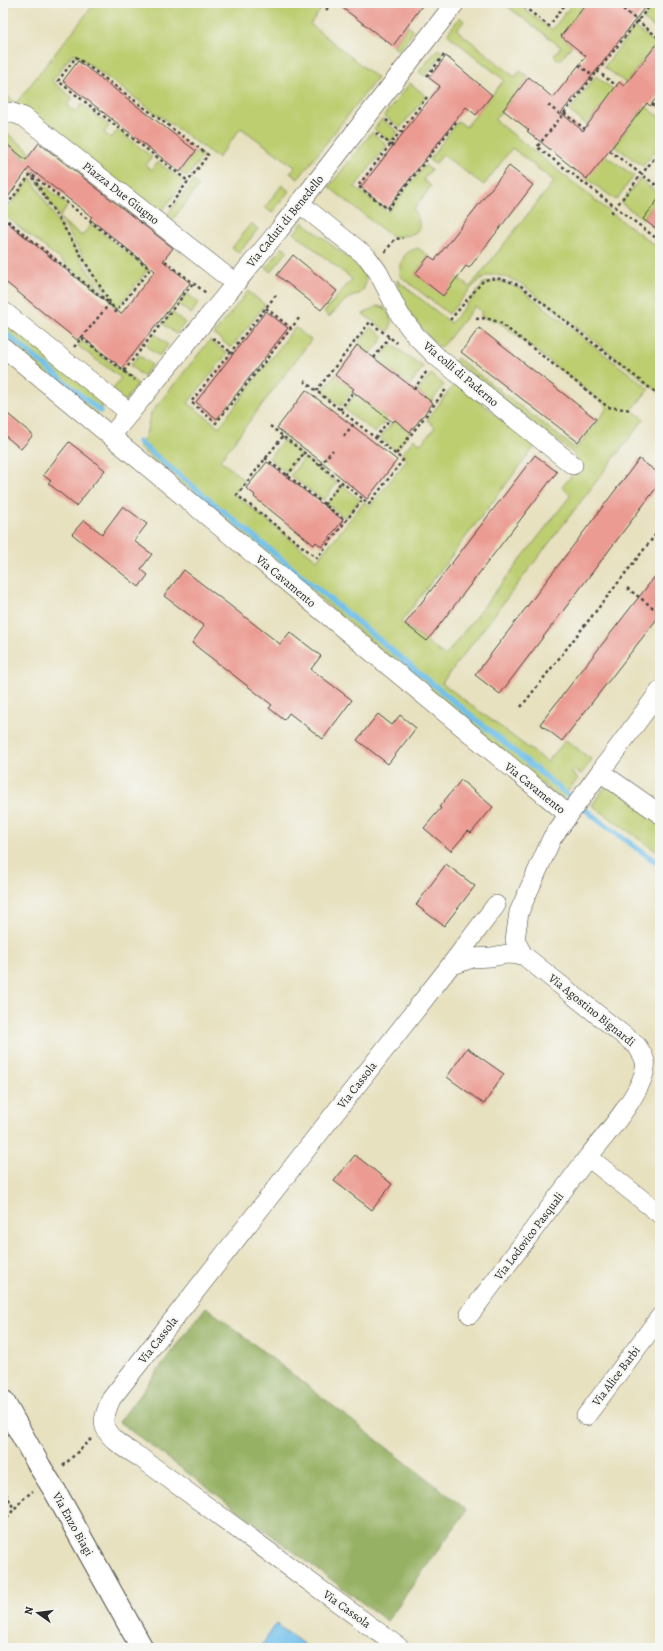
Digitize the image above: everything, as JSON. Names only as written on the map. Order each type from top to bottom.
[{"type":"main road","name":"Via Enzo Biagi","points":[[3,1401],[142,1648]]},
{"type":"street","name":"Via Caduti di Benedello","points":[[111,436],[299,203],[455,3]]},
{"type":"street","name":"Piazza Due Giugno","points":[[3,113],[10,112],[24,117],[234,283]]},
{"type":"street","name":"Via colli di Paderno","points":[[299,203],[368,257],[378,272],[400,315],[416,336],[436,356],[572,465]]},
{"type":"street","points":[[3,311],[130,413]]},
{"type":"street","name":"Via Cavamento","points":[[3,347],[569,816]]},
{"type":"street","points":[[523,955],[515,940],[519,912],[552,838],[660,691]]},
{"type":"street","points":[[600,772],[660,814]]},
{"type":"street","name":"Via Cassola","points":[[400,1648],[114,1439],[105,1427],[105,1415],[111,1399],[450,966],[496,905]]},
{"type":"street","points":[[450,966],[472,958],[507,954],[523,955]]},
{"type":"street","name":"Via Agostino Bignardi","points":[[523,955],[637,1046],[644,1056],[646,1067],[641,1083],[623,1111],[588,1158]]},
{"type":"street","points":[[588,1158],[660,1214]]},
{"type":"street","name":"Via Lodovico Pasquali","points":[[470,1314],[588,1158]]},
{"type":"street","name":"Via Alice Barbi","points":[[586,1416],[660,1317]]},
{"type":"path","points":[[326,10],[332,3]]},
{"type":"path","points":[[519,3],[549,26],[566,3]]},
{"type":"path","points":[[652,3],[537,146],[660,241]]},
{"type":"path","points":[[623,9],[660,39]]},
{"type":"path","points":[[428,76],[444,55]]},
{"type":"path","points":[[166,210],[208,155],[76,57],[58,81],[188,181]]},
{"type":"path","points":[[579,65],[593,76]]},
{"type":"path","points":[[597,71],[617,86]]},
{"type":"path","points":[[427,97],[392,145],[358,186],[388,209],[457,120]]},
{"type":"path","points":[[652,104],[660,110]]},
{"type":"path","points":[[548,105],[561,115]]},
{"type":"path","points":[[564,113],[584,129]]},
{"type":"path","points":[[381,116],[402,132]]},
{"type":"path","points":[[371,129],[392,145]]},
{"type":"path","points":[[610,151],[660,188]]},
{"type":"path","points":[[611,213],[660,151]]},
{"type":"path","points":[[3,210],[31,174]]},
{"type":"path","points":[[31,174],[150,269],[116,312],[110,303],[31,174]]},
{"type":"path","points":[[3,218],[110,303]]},
{"type":"path","points":[[384,252],[395,239],[403,238]]},
{"type":"path","points":[[165,261],[209,296]]},
{"type":"path","points":[[450,320],[483,282],[490,278],[496,278],[510,282],[521,286],[660,396]]},
{"type":"path","points":[[124,371],[193,283]]},
{"type":"path","points":[[276,296],[232,353],[191,402],[216,423],[300,317]]},
{"type":"path","points":[[64,360],[110,303]]},
{"type":"path","points":[[266,308],[291,328]]},
{"type":"path","points":[[476,318],[486,318],[498,322],[608,407],[632,410]]},
{"type":"path","points":[[316,391],[370,322],[401,346]]},
{"type":"path","points":[[210,335],[232,353]]},
{"type":"path","points":[[374,358],[389,337]]},
{"type":"path","points":[[82,338],[140,384]]},
{"type":"path","points":[[414,388],[430,368]]},
{"type":"path","points":[[270,426],[369,504],[403,460],[304,381]]},
{"type":"path","points":[[396,454],[450,383]]},
{"type":"path","points":[[340,410],[354,392]]},
{"type":"path","points":[[375,438],[389,420]]},
{"type":"path","points":[[344,436],[355,422]]},
{"type":"path","points":[[283,436],[237,495],[317,558],[363,499]]},
{"type":"path","points":[[320,465],[332,450]]},
{"type":"path","points":[[287,476],[304,453]]},
{"type":"path","points":[[265,458],[346,521]]},
{"type":"path","points":[[324,504],[341,482]]},
{"type":"path","points":[[521,707],[660,529]]},
{"type":"path","points":[[627,588],[660,613]]},
{"type":"path","points":[[3,1488],[14,1509],[3,1522]]},
{"type":"green space","points":[[95,3],[326,3],[310,24],[377,78],[298,179],[290,173],[295,167],[241,128],[218,158],[73,53],[52,81],[73,98],[67,105],[76,112],[82,104],[109,126],[104,133],[111,138],[118,130],[152,157],[146,165],[151,170],[158,162],[184,182],[159,215],[16,103]]},
{"type":"green space","points":[[503,3],[516,3],[552,30],[573,3],[587,3],[561,36],[572,45],[560,61],[554,56],[561,47]]},
{"type":"green space","points":[[656,3],[660,3],[660,32],[643,19]]},
{"type":"green space","points":[[460,17],[464,21],[457,30],[515,77],[520,71],[529,77],[495,120],[605,208],[660,249],[660,393],[522,284],[500,276],[492,275],[487,277],[475,285],[449,314],[400,276],[403,258],[409,252],[418,248],[429,256],[415,274],[443,295],[457,277],[470,287],[554,181],[512,148],[484,185],[443,155],[435,164],[429,160],[458,121],[466,127],[504,80],[447,34]]},
{"type":"green space","points":[[408,26],[414,31],[398,51],[393,46]]},
{"type":"green space","points":[[635,27],[656,44],[626,83],[604,67]]},
{"type":"green space","points":[[438,49],[443,53],[425,76],[419,72]]},
{"type":"green space","points":[[596,76],[614,90],[587,125],[569,111]]},
{"type":"green space","points":[[410,83],[426,96],[400,128],[384,116]]},
{"type":"green space","points":[[3,93],[16,103],[3,106]]},
{"type":"green space","points":[[645,106],[660,117],[660,145],[643,166],[614,146]]},
{"type":"green space","points":[[382,119],[398,132],[390,142],[374,129]]},
{"type":"green space","points":[[372,132],[387,145],[355,187],[388,212],[425,165],[431,170],[423,180],[431,186],[414,209],[419,220],[418,230],[410,235],[392,237],[329,187]]},
{"type":"green space","points":[[8,134],[32,153],[27,160],[3,141],[3,138]]},
{"type":"green space","points":[[196,151],[203,156],[187,177],[180,172]]},
{"type":"green space","points":[[602,153],[634,176],[616,200],[583,176]]},
{"type":"green space","points":[[31,178],[102,293],[3,214]]},
{"type":"green space","points":[[36,179],[68,205],[59,217]]},
{"type":"green space","points":[[640,179],[660,195],[643,219],[621,203]]},
{"type":"green space","points":[[193,181],[199,186],[170,223],[164,219]]},
{"type":"green space","points":[[282,185],[289,191],[272,213],[265,207]]},
{"type":"green space","points":[[61,219],[82,236],[91,224],[148,269],[116,310]]},
{"type":"green space","points":[[303,222],[362,269],[365,275],[366,281],[361,293],[347,299],[329,317],[324,312],[352,279],[294,233]]},
{"type":"green space","points":[[251,223],[258,229],[239,253],[232,248]]},
{"type":"green space","points":[[283,247],[288,251],[271,272],[266,268]]},
{"type":"green space","points":[[397,280],[451,323],[484,283],[497,280],[520,288],[649,389],[632,410],[644,419],[442,683],[547,762],[566,740],[592,760],[581,774],[574,770],[572,774],[578,778],[561,800],[138,447],[139,442],[144,439],[146,434],[151,413],[210,340],[227,354],[188,403],[219,427],[295,327],[311,340],[220,460],[244,480],[234,494],[317,560],[364,502],[370,506],[407,460],[401,455],[414,439],[421,444],[435,427],[427,420],[455,383],[536,445],[401,622],[445,656],[571,495],[562,487],[575,472],[578,465],[573,453],[454,361],[457,358],[576,449],[608,407],[499,322],[481,317],[481,311],[475,306],[443,346],[439,347],[412,316],[402,299]]},
{"type":"green space","points":[[248,291],[265,305],[231,348],[214,334]]},
{"type":"green space","points":[[187,293],[199,303],[191,314],[178,304]]},
{"type":"green space","points":[[377,306],[383,307],[390,316],[391,325],[388,332],[363,314]]},
{"type":"green space","points":[[172,312],[185,323],[176,334],[163,324]]},
{"type":"green space","points":[[3,319],[104,401],[100,411],[95,416],[3,340]]},
{"type":"green space","points":[[371,327],[384,337],[370,355],[357,345]]},
{"type":"green space","points":[[155,334],[168,345],[159,356],[146,346]]},
{"type":"green space","points":[[82,341],[138,384],[125,401],[112,391],[121,378],[78,346]]},
{"type":"green space","points":[[391,344],[423,367],[410,385],[378,361]]},
{"type":"green space","points":[[139,355],[152,365],[143,376],[130,366]]},
{"type":"green space","points":[[431,374],[444,385],[431,402],[418,391]]},
{"type":"green space","points":[[335,375],[354,389],[341,406],[322,391]]},
{"type":"green space","points":[[355,394],[387,418],[375,433],[344,409]]},
{"type":"green space","points":[[395,420],[410,432],[396,451],[380,438]]},
{"type":"green space","points":[[283,440],[301,454],[287,473],[269,458]]},
{"type":"green space","points":[[305,457],[337,483],[324,500],[290,476]]},
{"type":"green space","points":[[342,485],[360,500],[345,518],[327,504]]},
{"type":"green space","points":[[608,783],[660,822],[660,854],[592,805]]},
{"type":"green space","points":[[206,1307],[467,1510],[387,1621],[119,1422]]},
{"type":"water","points":[[276,1624],[309,1648],[260,1648]]},
{"type":"building","points":[[336,3],[424,3],[393,46]]},
{"type":"building","points":[[587,3],[648,3],[600,66],[561,113],[583,131],[619,82],[624,86],[660,40],[660,93],[650,106],[647,103],[587,179],[503,110],[529,77],[553,98],[586,56],[561,36]]},
{"type":"building","points":[[446,56],[492,95],[476,115],[466,107],[387,208],[361,187],[440,86],[429,78]]},
{"type":"building","points":[[78,61],[196,151],[180,172],[63,81]]},
{"type":"building","points":[[3,141],[26,160],[39,143],[173,248],[163,261],[190,283],[122,368],[81,336],[77,340],[3,280],[3,219],[121,314],[155,271],[90,219],[92,217],[29,168],[3,204]]},
{"type":"building","points":[[509,166],[533,185],[469,268],[466,266],[443,296],[415,274],[429,256],[435,260]]},
{"type":"building","points":[[660,197],[660,232],[643,219]]},
{"type":"building","points":[[293,255],[337,291],[321,310],[277,275]]},
{"type":"building","points":[[266,311],[288,328],[217,419],[196,402]]},
{"type":"building","points":[[479,328],[596,419],[578,442],[461,352]]},
{"type":"building","points":[[357,345],[433,403],[410,432],[395,420],[393,422],[387,418],[352,391],[354,389],[335,375]]},
{"type":"building","points":[[306,390],[397,460],[367,499],[326,465],[277,428]]},
{"type":"building","points":[[3,410],[33,435],[21,449],[3,434]]},
{"type":"building","points":[[69,442],[105,470],[76,506],[48,483],[51,481],[43,475]]},
{"type":"building","points":[[535,455],[557,472],[427,641],[405,624]]},
{"type":"building","points":[[639,459],[660,474],[660,483],[500,694],[475,675]]},
{"type":"building","points":[[267,462],[343,520],[322,547],[316,542],[314,545],[254,497],[255,495],[246,488]]},
{"type":"building","points":[[123,506],[147,524],[134,541],[152,554],[141,569],[148,575],[139,587],[72,534],[84,520],[102,534]]},
{"type":"building","points":[[184,570],[280,644],[290,632],[321,656],[311,669],[352,700],[323,739],[289,713],[284,720],[269,708],[272,705],[192,643],[204,626],[164,596]]},
{"type":"building","points":[[660,570],[660,615],[562,741],[540,724]]},
{"type":"building","points":[[378,714],[392,725],[400,715],[416,728],[388,764],[357,740]]},
{"type":"building","points":[[461,780],[493,807],[471,833],[468,831],[451,851],[424,828],[441,808],[439,807]]},
{"type":"building","points":[[446,864],[475,886],[444,926],[416,905]]},
{"type":"building","points":[[467,1048],[504,1074],[484,1104],[447,1077]]},
{"type":"building","points":[[355,1155],[392,1184],[372,1210],[334,1181]]},
{"type":"waterway","points":[[3,331],[100,411]]},
{"type":"waterway","points":[[139,442],[598,820],[660,865]]}]
